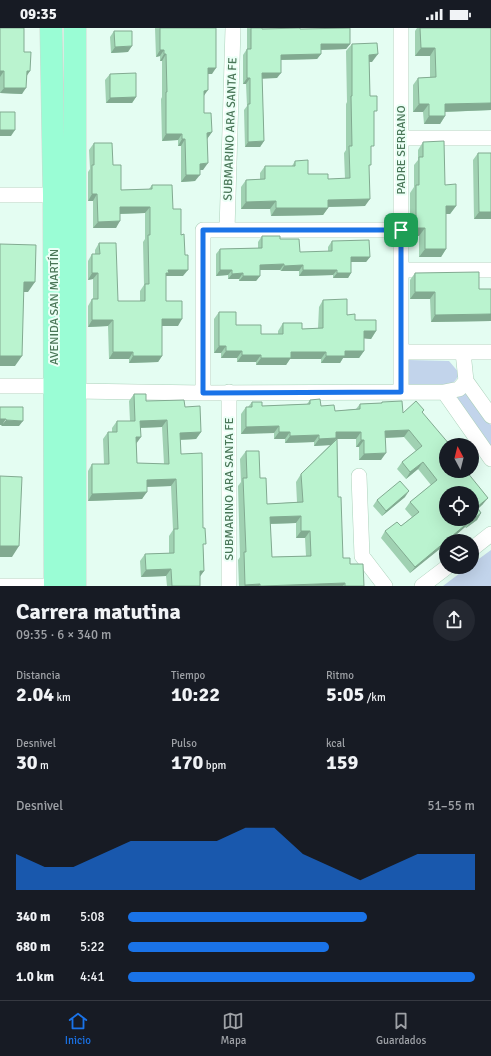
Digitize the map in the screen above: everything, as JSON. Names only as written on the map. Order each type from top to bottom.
[{"type":"main road","name":"AVENIDA SAN MARTÍN","points":[[51,28],[54,195],[75,586]]},
{"type":"main road","name":"AVENIDA SAN MARTÍN","points":[[54,586],[65,388],[75,28]]},
{"type":"street","name":"SUBMARINO ARA SANTA FE","points":[[227,230],[233,28]]},
{"type":"street","name":"PADRE SERRANO","points":[[401,28],[401,392]]},
{"type":"street","points":[[401,138],[491,138]]},
{"type":"street","points":[[0,195],[54,195]]},
{"type":"street","points":[[203,393],[203,230],[401,230]]},
{"type":"street","points":[[401,270],[491,270]]},
{"type":"street","points":[[401,352],[491,352]]},
{"type":"street","points":[[463,352],[456,387],[491,459]]},
{"type":"street","points":[[0,386],[203,393],[401,392],[456,387],[491,416]]},
{"type":"street","name":"SUBMARINO ARA SANTA FE","points":[[229,392],[229,586]]},
{"type":"street","points":[[359,476],[362,556],[385,586]]},
{"type":"street","points":[[479,543],[491,534]]},
{"type":"street","points":[[422,586],[439,574]]},
{"type":"street","points":[[0,586],[54,586]]},
{"type":"shaded area","points":[[409,360],[449,361],[460,374],[451,386],[406,385],[402,373]]},
{"type":"shaded area","points":[[467,391],[491,425],[491,448],[457,398]]},
{"type":"shaded area","points":[[491,550],[491,586],[443,586],[459,574],[479,574],[479,559]]},
{"type":"building","points":[[0,28],[24,28],[24,52],[31,52],[30,71],[27,71],[26,88],[4,88],[4,71],[0,71]]},
{"type":"building","points":[[160,28],[216,28],[216,68],[208,68],[208,90],[204,91],[204,113],[211,113],[212,132],[207,133],[208,163],[200,164],[200,175],[186,175],[185,139],[182,139],[182,134],[166,134],[166,54],[164,54],[164,50],[160,50]]},
{"type":"building","points":[[251,28],[350,28],[350,44],[321,44],[321,54],[281,55],[281,73],[262,73],[264,141],[248,142],[250,78],[247,78],[247,49],[251,49]]},
{"type":"building","points":[[420,28],[491,28],[491,103],[445,104],[445,116],[429,116],[429,104],[419,104],[418,78],[436,77],[435,48],[421,48]]},
{"type":"building","points":[[114,31],[132,31],[132,46],[115,47]]},
{"type":"building","points":[[377,43],[378,54],[369,55],[370,96],[377,96],[377,111],[374,111],[374,146],[371,146],[371,165],[369,165],[370,199],[328,200],[328,208],[276,208],[276,201],[246,202],[246,180],[265,179],[265,166],[295,166],[295,161],[308,160],[308,174],[328,174],[328,179],[350,178],[349,146],[352,146],[352,44]]},
{"type":"building","points":[[136,73],[136,97],[110,98],[110,74]]},
{"type":"building","points":[[0,112],[15,112],[15,130],[0,130]]},
{"type":"building","points":[[444,141],[445,185],[456,184],[456,206],[446,206],[446,249],[425,249],[425,228],[416,228],[416,185],[419,185],[419,157],[423,157],[423,142]]},
{"type":"building","points":[[94,143],[112,143],[113,165],[121,165],[121,190],[152,189],[152,185],[172,185],[173,209],[181,209],[181,235],[184,234],[185,255],[188,255],[188,270],[168,270],[169,273],[166,273],[166,301],[182,301],[182,319],[162,319],[162,356],[133,356],[133,352],[113,352],[113,320],[92,320],[92,299],[98,299],[98,273],[92,273],[92,254],[100,254],[99,243],[116,243],[118,301],[145,301],[145,284],[149,284],[148,235],[150,235],[150,207],[120,207],[120,221],[98,222],[97,194],[92,194]]},
{"type":"building","points":[[478,153],[491,153],[491,212],[479,212]]},
{"type":"building","points":[[262,236],[280,236],[280,239],[299,239],[300,252],[332,251],[332,241],[369,240],[370,257],[351,257],[351,273],[337,273],[337,270],[303,270],[303,265],[284,266],[284,264],[260,265],[260,276],[243,276],[243,273],[232,274],[232,270],[220,270],[220,249],[262,248]]},
{"type":"building","points":[[0,244],[36,245],[35,282],[24,282],[22,356],[0,356]]},
{"type":"building","points":[[479,272],[479,289],[491,289],[491,314],[435,315],[435,292],[415,292],[415,273]]},
{"type":"building","points":[[347,299],[347,315],[355,314],[355,320],[376,320],[376,331],[364,331],[364,351],[345,351],[345,356],[326,356],[326,352],[291,352],[291,358],[261,358],[261,355],[242,355],[242,351],[226,351],[226,346],[219,346],[219,312],[236,312],[236,325],[261,325],[261,334],[283,334],[283,323],[302,323],[302,329],[323,328],[323,300]]},
{"type":"building","points":[[134,394],[146,394],[146,401],[184,400],[185,407],[200,406],[201,432],[180,433],[181,454],[202,453],[203,528],[205,528],[206,544],[203,544],[204,571],[200,571],[200,586],[172,586],[171,569],[146,570],[145,554],[174,553],[174,529],[178,529],[176,479],[147,480],[147,492],[92,494],[92,464],[109,464],[108,432],[117,432],[117,421],[135,421]],"holes":[[[167,420],[169,464],[137,463],[136,437],[141,437],[140,421]]]},
{"type":"building","points":[[320,399],[321,406],[334,405],[335,411],[360,409],[360,404],[402,401],[403,413],[416,401],[424,410],[422,412],[444,438],[439,438],[439,478],[472,478],[478,486],[439,486],[439,526],[464,526],[454,534],[439,534],[439,547],[415,567],[385,531],[397,522],[401,526],[419,512],[410,502],[437,480],[423,462],[410,472],[402,462],[422,446],[409,430],[385,431],[386,453],[364,454],[364,440],[361,440],[361,432],[336,432],[336,438],[319,439],[319,435],[290,436],[290,432],[279,432],[279,426],[246,427],[246,407],[252,407],[252,402],[262,402],[262,406],[310,404],[310,400]]},
{"type":"building","points":[[0,407],[23,407],[23,421],[0,419]]},
{"type":"building","points":[[337,439],[338,497],[341,497],[343,558],[350,558],[350,564],[363,564],[364,586],[345,586],[345,583],[263,586],[260,586],[260,584],[245,585],[244,552],[246,552],[243,478],[247,478],[246,451],[259,451],[260,478],[266,478],[267,504],[303,502],[301,474]],"holes":[[[301,516],[301,531],[310,531],[311,556],[272,557],[270,517]]]},
{"type":"building","points":[[0,476],[22,477],[19,546],[0,546]]},
{"type":"building","points":[[400,481],[409,491],[386,511],[377,500]]},
{"type":"building","points":[[479,487],[488,498],[479,505]]},
{"type":"route","points":[[203,230],[401,230],[401,392],[203,393],[203,230]]}]
